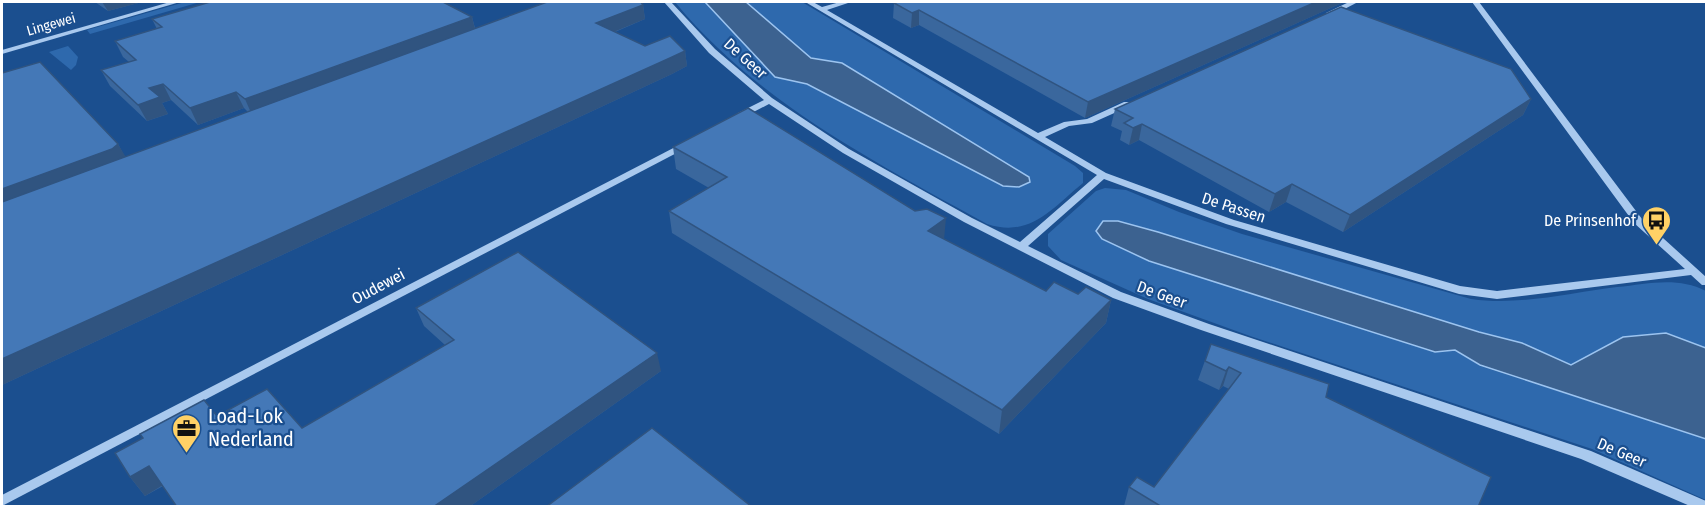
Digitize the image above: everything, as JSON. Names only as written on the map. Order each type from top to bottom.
[{"type":"street","name":"Lingewei","points":[[2,52],[176,2]]},
{"type":"street","name":"De Geer","points":[[668,2],[712,51],[769,100],[846,151],[968,220],[1117,295],[1204,327],[1586,455],[1703,507]]},
{"type":"street","name":"De Passen","points":[[809,2],[1103,176],[1230,222],[1459,290],[1497,295],[1694,271]]},
{"type":"street","points":[[822,9],[846,2]]},
{"type":"street","points":[[1322,16],[1354,2]]},
{"type":"street","points":[[1476,2],[1638,221],[1707,282]]},
{"type":"street","points":[[725,123],[769,100]]},
{"type":"street","points":[[1037,137],[1067,124],[1089,121],[1132,102]]},
{"type":"street","name":"Oudewei","points":[[2,501],[694,139]]},
{"type":"street","points":[[1022,247],[1103,176]]},
{"type":"shaded area","points":[[185,2],[200,2],[90,34],[87,30]]},
{"type":"shaded area","points":[[675,2],[705,2],[775,77],[806,84],[914,138],[945,157],[1029,177],[842,63],[811,58],[746,2],[802,2],[1075,166],[1083,173],[1083,183],[1050,211],[1028,224],[1002,227],[987,224],[861,153],[780,100],[707,38]]},
{"type":"shaded area","points":[[705,2],[746,2],[811,58],[842,63],[1029,177],[1030,182],[1019,187],[1003,186],[807,84],[775,77]]},
{"type":"shaded area","points":[[68,46],[78,57],[76,65],[71,70],[49,52]]},
{"type":"shaded area","points":[[1105,188],[1126,190],[1242,234],[1471,299],[1526,300],[1662,282],[1695,286],[1706,291],[1706,348],[1666,333],[1624,337],[1572,366],[1522,343],[1479,332],[1158,232],[1118,221],[1103,221],[1102,239],[1150,261],[1435,352],[1455,350],[1480,366],[1706,439],[1706,500],[1592,449],[1250,336],[1148,299],[1061,260],[1048,246],[1048,234],[1096,191]]},
{"type":"shaded area","points":[[1103,221],[1118,221],[1158,232],[1479,332],[1522,343],[1571,365],[1623,337],[1666,333],[1706,348],[1706,439],[1480,365],[1455,350],[1435,352],[1149,261],[1102,239],[1096,231]]},
{"type":"building","points":[[210,2],[443,2],[472,17],[245,99],[236,92],[190,108],[163,84],[149,88],[160,97],[138,105],[101,70],[136,60],[115,41],[162,27],[152,19]]},
{"type":"building","points":[[547,2],[641,2],[643,5],[596,23],[645,46],[670,36],[685,51],[2,359],[2,202]]},
{"type":"building","points":[[1316,2],[1088,102],[919,10],[912,13],[894,3]]},
{"type":"building","points":[[1341,7],[1511,69],[1531,99],[1350,215],[1292,184],[1275,194],[1142,124],[1133,128],[1124,123],[1133,118],[1115,109]]},
{"type":"building","points":[[40,62],[118,144],[112,149],[2,189],[2,73]]},
{"type":"building","points":[[748,108],[915,211],[927,209],[946,218],[928,231],[1046,291],[1054,282],[1078,294],[1086,287],[1111,300],[1002,410],[669,211],[727,177],[673,147]]},
{"type":"building","points":[[518,252],[657,353],[433,507],[177,507],[149,466],[130,477],[115,453],[143,438],[140,434],[204,400],[217,416],[267,389],[302,428],[454,340],[416,308]]},
{"type":"building","points":[[1211,344],[1329,384],[1326,397],[1491,477],[1478,507],[1162,507],[1129,487],[1137,477],[1154,487],[1241,373],[1229,367],[1226,371],[1205,361]]},
{"type":"building","points":[[652,428],[752,507],[546,507]]},
{"type":"place","name":"De Prinsenhof","points":[[1657,246]]},
{"type":"place","name":"Load-Lok Nederland","points":[[187,454]]}]
